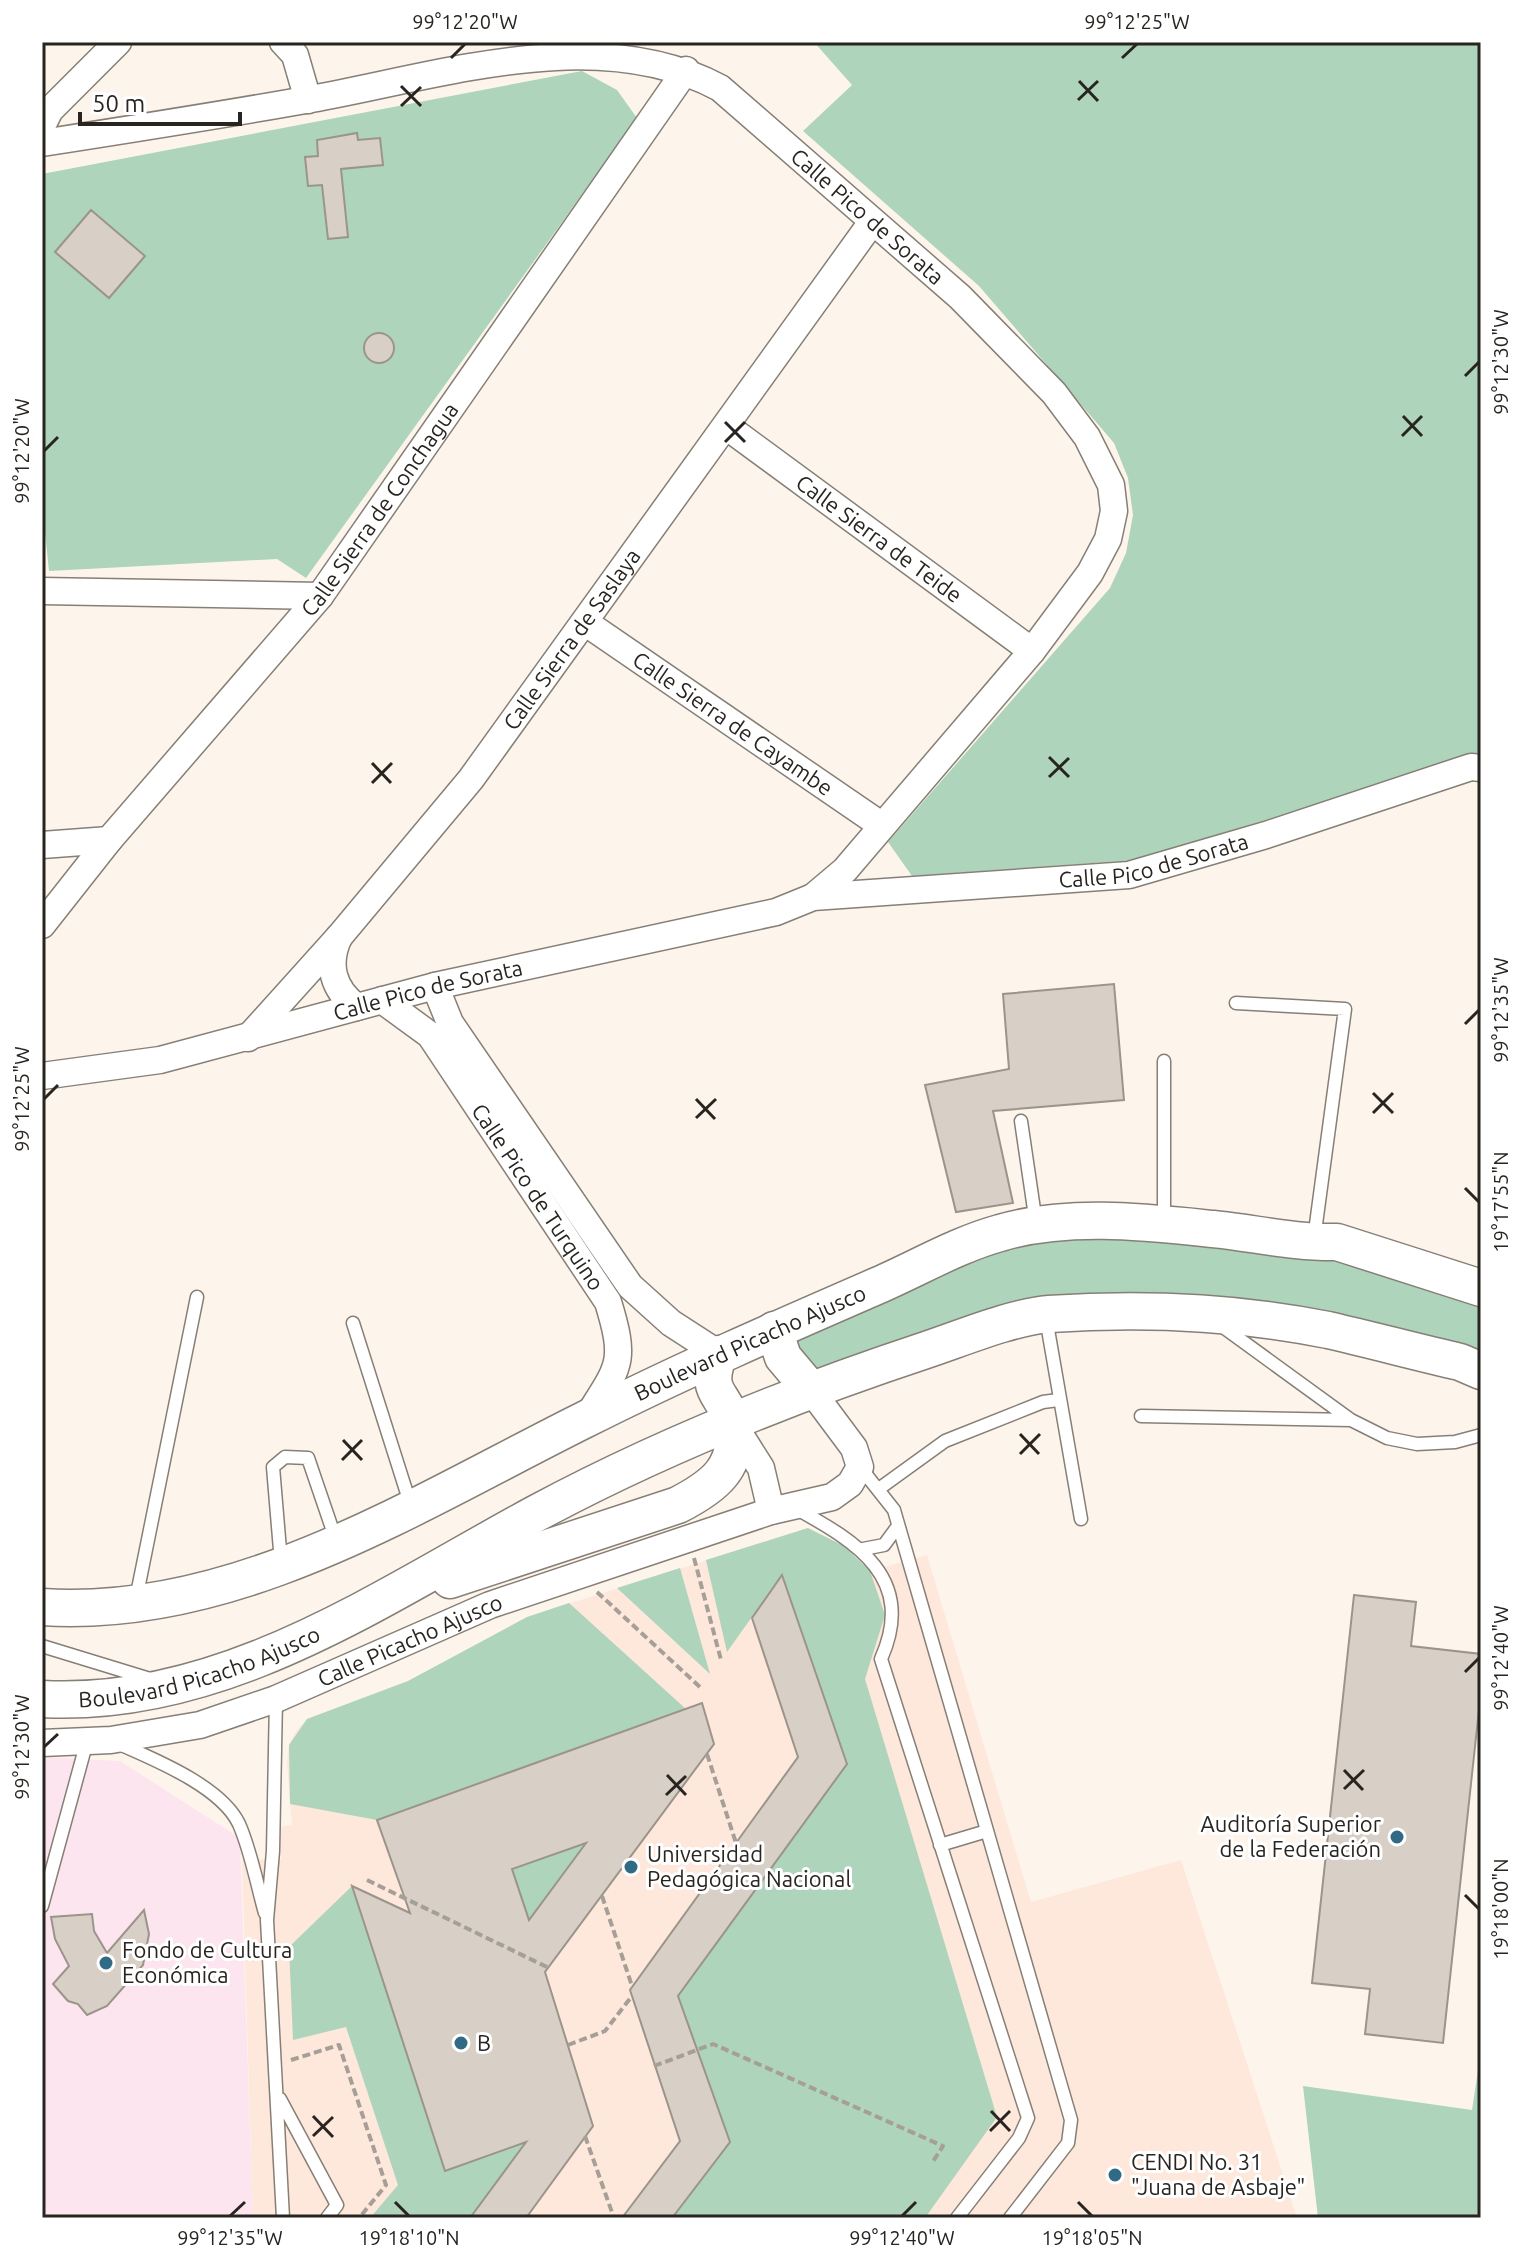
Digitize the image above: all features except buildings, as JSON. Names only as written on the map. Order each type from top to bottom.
[{"type":"main road","name":"Boulevard Picacho Ajusco","points":[[42,1607],[77,1609],[135,1605],[201,1592],[336,1543],[413,1509],[719,1354],[999,1233],[1065,1221],[1164,1226],[1337,1242],[1481,1288]]},
{"type":"main road","name":"Boulevard Picacho Ajusco","points":[[42,1699],[175,1687],[215,1676],[377,1604],[539,1512],[732,1422],[810,1389],[967,1336],[1045,1314],[1204,1314],[1325,1330],[1460,1362],[1481,1371]]},
{"type":"main road","points":[[774,1330],[783,1357],[810,1389]]},
{"type":"main road","points":[[377,1604],[688,1500],[708,1489],[726,1471],[733,1450],[732,1422],[714,1390],[713,1371],[719,1354]]},
{"type":"street","points":[[42,126],[50,110],[118,42]]},
{"type":"street","points":[[296,46],[308,100]]},
{"type":"street","name":"Calle Pico de Sorata","points":[[42,143],[308,100],[524,59],[614,58],[686,70],[720,88],[960,297],[1054,393],[1087,437],[1111,485],[1114,511],[1108,539],[1090,573],[1032,651],[845,870],[813,897]]},
{"type":"street","name":"Calle Sierra de Conchagua","points":[[42,925],[109,840],[320,596],[686,70]]},
{"type":"street","name":"Calle Sierra de Saslaya","points":[[248,1038],[339,937],[471,779],[872,222]]},
{"type":"street","name":"Calle Sierra de Teide","points":[[726,426],[1032,651]]},
{"type":"street","points":[[42,591],[320,596]]},
{"type":"street","name":"Calle Sierra de Cayambe","points":[[586,623],[881,825]]},
{"type":"street","name":"Calle Pico de Sorata","points":[[42,1076],[160,1060],[435,986],[776,912],[813,897],[1129,875],[1471,767],[1481,768]]},
{"type":"street","points":[[42,845],[109,840]]},
{"type":"street","points":[[339,937],[332,955],[333,975],[342,993],[357,1007]]},
{"type":"street","name":"Calle Pico de Turquino","points":[[435,986],[450,1023],[630,1286],[671,1323],[719,1354]]},
{"type":"street","name":"Calle Pico de Turquino","points":[[382,1000],[430,1035],[608,1302],[621,1347],[620,1361],[586,1419]]},
{"type":"street","points":[[810,1389],[854,1448],[860,1467]]},
{"type":"street","points":[[732,1422],[782,1508]]},
{"type":"street","name":"Calle Picacho Ajusco","points":[[42,1743],[99,1741],[200,1725],[276,1699],[490,1605],[782,1508],[832,1497],[850,1484],[860,1467]]},
{"type":"lane","points":[[1236,1003],[1345,1009],[1314,1242]]},
{"type":"lane","points":[[1164,1061],[1164,1226]]},
{"type":"lane","points":[[1021,1121],[1036,1226]]},
{"type":"lane","points":[[135,1605],[197,1297]]},
{"type":"lane","points":[[1045,1314],[1081,1519]]},
{"type":"lane","points":[[1204,1314],[1272,1359],[1351,1420],[1387,1438],[1417,1444],[1455,1442],[1481,1435]]},
{"type":"lane","points":[[353,1323],[413,1509]]},
{"type":"lane","points":[[880,1488],[945,1441],[1043,1402],[1058,1400]]},
{"type":"lane","points":[[1141,1416],[1351,1420]]},
{"type":"lane","points":[[282,1563],[273,1467],[285,1457],[308,1458],[336,1543]]},
{"type":"lane","points":[[860,1467],[880,1488],[894,1510],[1064,2091],[1072,2133],[1010,2218]]},
{"type":"lane","points":[[782,1508],[863,1549],[877,1564],[894,1616],[891,1637],[881,1659],[1028,2118],[1019,2138],[957,2218]]},
{"type":"lane","points":[[863,1549],[884,1545],[898,1526]]},
{"type":"lane","points":[[42,1646],[175,1687]]},
{"type":"lane","points":[[276,1699],[273,1851],[267,1920],[283,2218]]},
{"type":"lane","points":[[42,1906],[99,1741],[162,1763],[209,1792],[238,1822],[267,1920]]},
{"type":"lane","points":[[940,1845],[987,1831]]},
{"type":"lane","points":[[277,2095],[337,2205],[327,2218]]},
{"type":"path","points":[[693,1556],[721,1660]]},
{"type":"path","points":[[593,1588],[701,1688]]},
{"type":"path","points":[[707,1754],[736,1843]]},
{"type":"path","points":[[367,1880],[549,1968]]},
{"type":"path","points":[[602,1896],[632,1986]]},
{"type":"path","points":[[568,2045],[605,2031],[632,1996]]},
{"type":"path","points":[[654,2066],[713,2044],[943,2146],[932,2163]]},
{"type":"path","points":[[275,2064],[339,2045],[386,2185],[359,2218]]},
{"type":"path","points":[[585,2136],[614,2218]]},
{"type":"shaded area","name":"Universidad Pedagógica Nacional","points":[[808,1528],[844,1546],[870,1571],[927,1555],[1031,1902],[1181,1860],[1297,2218],[253,2218],[242,1859],[281,1860],[280,1827],[292,1825],[287,1764],[289,1745],[296,1731],[307,1719],[408,1681],[527,1617]]},
{"type":"shaded area","name":"Fondo de Cultura Económica","points":[[42,1757],[120,1761],[240,1838],[253,2218],[42,2218]]},
{"type":"green space","points":[[814,42],[1481,42],[1481,754],[1135,860],[912,876],[888,842],[1110,588],[1126,553],[1133,515],[1128,478],[1114,443],[979,286],[803,131],[852,85]]},
{"type":"green space","points":[[582,71],[617,90],[637,118],[306,578],[277,559],[49,571],[42,503],[42,174]]},
{"type":"green space","points":[[1212,1231],[1481,1291],[1481,1363],[1043,1312],[810,1384],[782,1326],[999,1237]]},
{"type":"green space","points":[[808,1528],[844,1546],[870,1571],[885,1615],[865,1679],[997,2117],[925,2218],[672,2218],[730,2142],[678,1996],[847,1764],[781,1576],[727,1652],[706,1560]]},
{"type":"green space","points":[[680,1568],[710,1674],[617,1588]]},
{"type":"green space","points":[[569,1603],[686,1709],[377,1820],[290,1804],[289,1745],[307,1719],[408,1681],[527,1617]]},
{"type":"green space","points":[[586,1843],[529,1920],[512,1869]]},
{"type":"green space","points":[[352,1886],[445,2170],[526,2142],[470,2218],[370,2218],[398,2185],[346,2027],[293,2040],[289,1947]]},
{"type":"green space","points":[[1481,2051],[1481,2218],[1318,2218],[1303,2086],[1472,2110]]},
{"type":"place","name":"Auditoría Superior de la Federación","points":[[1397,1837]]},
{"type":"place","name":"Universidad Pedagógica Nacional","points":[[631,1867]]},
{"type":"place","name":"Fondo de Cultura Económica","points":[[106,1963]]},
{"type":"place","name":"B","points":[[461,2043]]},
{"type":"place","name":"CENDI No. 31 \"Juana de Asbaje\"","points":[[1115,2175]]}]
